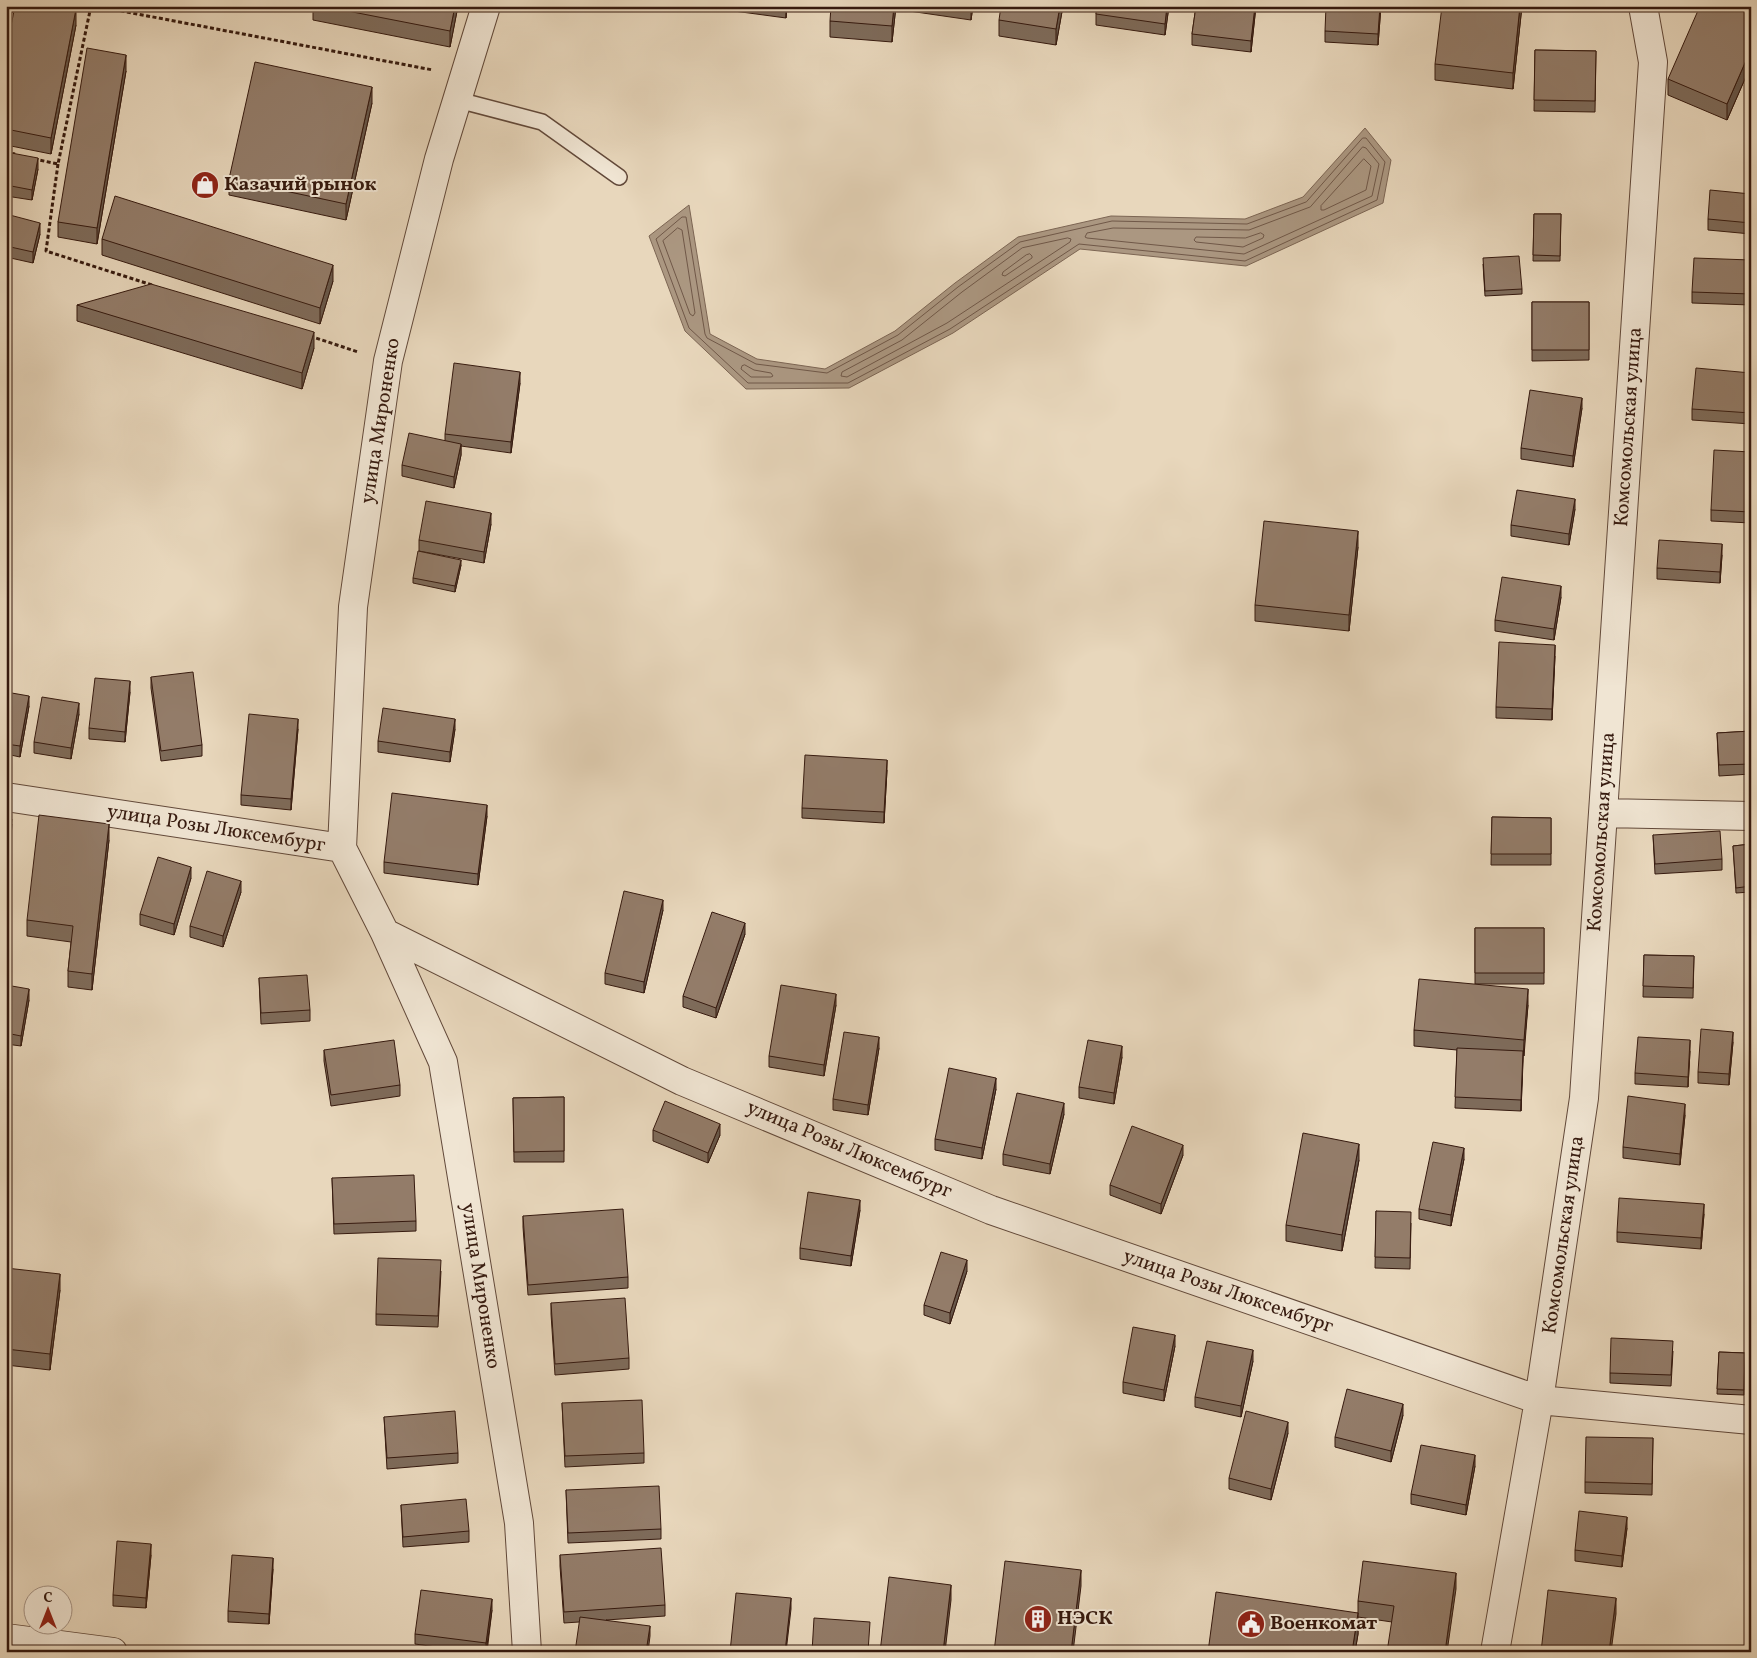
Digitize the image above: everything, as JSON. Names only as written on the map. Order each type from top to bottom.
[{"type":"street","name":"улица Мироненко","points":[[342,848],[354,607],[388,362],[440,159],[486,6]]},
{"type":"street","name":"Комсомольская улица","points":[[1495,1652],[1539,1400],[1584,1098],[1653,62],[1643,6]]},
{"type":"street","name":"улица Розы Люксембург","points":[[6,797],[342,848],[385,933],[682,1081],[990,1210],[1539,1400],[1751,1420]]},
{"type":"street","points":[[1603,813],[1751,816]]},
{"type":"street","name":"улица Мироненко","points":[[385,933],[443,1062],[519,1523],[527,1652]]},
{"type":"street","points":[[6,1638],[113,1652]]},
{"type":"lane","points":[[462,88],[542,122],[619,177]]},
{"type":"path","points":[[160,288],[46,251],[58,164],[93,6],[462,88]]},
{"type":"path","points":[[6,152],[24,156]]},
{"type":"path","points":[[32,158],[58,164]]},
{"type":"path","points":[[302,334],[388,362]]},
{"type":"water","points":[[1365,128],[1391,160],[1383,203],[1246,266],[1080,249],[953,333],[849,388],[746,389],[685,331],[649,236],[689,205],[710,334],[757,359],[825,369],[895,331],[955,283],[1018,237],[1111,216],[1245,219],[1303,197]]},
{"type":"building","points":[[15,6],[62,6],[76,9],[51,138],[6,129],[6,51]]},
{"type":"building","points":[[322,6],[455,6],[450,31]]},
{"type":"building","points":[[831,6],[894,6],[892,26],[830,21]]},
{"type":"building","points":[[951,6],[971,6],[971,9]]},
{"type":"building","points":[[1001,6],[1060,6],[1056,29],[999,20]]},
{"type":"building","points":[[1097,6],[1167,6],[1165,24],[1096,14]]},
{"type":"building","points":[[1196,6],[1255,6],[1251,41],[1192,34]]},
{"type":"building","points":[[1326,6],[1380,6],[1378,34],[1325,31]]},
{"type":"building","points":[[1442,6],[1520,6],[1513,73],[1435,64]]},
{"type":"building","points":[[1700,6],[1751,6],[1751,49],[1727,104],[1668,79]]},
{"type":"building","points":[[87,48],[126,55],[97,228],[58,222]]},
{"type":"building","points":[[1535,50],[1596,51],[1595,101],[1534,100]]},
{"type":"building","points":[[255,62],[372,87],[346,204],[229,179]]},
{"type":"building","points":[[6,152],[38,158],[32,190],[6,185]]},
{"type":"building","points":[[1710,190],[1751,194],[1751,223],[1708,219]]},
{"type":"building","points":[[115,196],[333,265],[320,308],[102,239]]},
{"type":"building","points":[[6,214],[40,223],[33,252],[6,246]]},
{"type":"building","points":[[1534,214],[1561,214],[1560,256],[1533,255]]},
{"type":"building","points":[[1519,256],[1522,289],[1485,291],[1483,258]]},
{"type":"building","points":[[1694,258],[1751,260],[1751,294],[1692,292]]},
{"type":"building","points":[[151,284],[314,332],[302,373],[77,305]]},
{"type":"building","points":[[1532,302],[1589,302],[1589,350],[1532,350]]},
{"type":"building","points":[[454,363],[520,372],[511,442],[445,434]]},
{"type":"building","points":[[1696,368],[1751,373],[1751,413],[1692,409]]},
{"type":"building","points":[[1530,390],[1582,398],[1573,456],[1521,448]]},
{"type":"building","points":[[409,433],[461,444],[454,477],[402,465]]},
{"type":"building","points":[[1714,450],[1751,452],[1751,512],[1711,510]]},
{"type":"building","points":[[1517,490],[1575,499],[1569,534],[1511,525]]},
{"type":"building","points":[[426,501],[491,513],[484,552],[419,540]]},
{"type":"building","points":[[1264,521],[1358,531],[1349,615],[1255,605]]},
{"type":"building","points":[[1659,540],[1722,544],[1720,572],[1657,568]]},
{"type":"building","points":[[418,551],[461,560],[455,586],[413,578]]},
{"type":"building","points":[[1502,577],[1561,586],[1554,629],[1495,620]]},
{"type":"building","points":[[1499,642],[1555,645],[1552,709],[1496,707]]},
{"type":"building","points":[[193,672],[202,745],[161,751],[151,677]]},
{"type":"building","points":[[95,678],[130,681],[125,732],[89,728]]},
{"type":"building","points":[[6,692],[29,696],[20,746],[6,744]]},
{"type":"building","points":[[42,697],[79,703],[71,748],[34,742]]},
{"type":"building","points":[[383,708],[455,719],[450,752],[378,741]]},
{"type":"building","points":[[249,714],[298,719],[291,799],[241,795]]},
{"type":"building","points":[[1751,731],[1751,764],[1719,765],[1717,733]]},
{"type":"building","points":[[805,755],[887,760],[884,812],[802,808]]},
{"type":"building","points":[[392,793],[487,805],[478,874],[384,862]]},
{"type":"building","points":[[39,815],[109,824],[92,974],[68,971],[73,926],[27,920]]},
{"type":"building","points":[[1492,817],[1551,818],[1551,854],[1491,854]]},
{"type":"building","points":[[6,818],[12,819],[9,858],[6,858]]},
{"type":"building","points":[[1720,831],[1722,859],[1655,864],[1653,835]]},
{"type":"building","points":[[1751,844],[1751,886],[1736,888],[1733,846]]},
{"type":"building","points":[[158,857],[191,867],[174,924],[140,914]]},
{"type":"building","points":[[207,871],[241,881],[223,936],[190,926]]},
{"type":"building","points":[[624,891],[663,900],[644,982],[605,973]]},
{"type":"building","points":[[712,912],[745,923],[716,1008],[683,996]]},
{"type":"building","points":[[1475,928],[1544,928],[1544,973],[1475,973]]},
{"type":"building","points":[[1644,955],[1694,956],[1693,988],[1643,986]]},
{"type":"building","points":[[307,975],[310,1010],[261,1013],[259,978]]},
{"type":"building","points":[[1419,979],[1528,989],[1524,1040],[1414,1030]]},
{"type":"building","points":[[6,985],[29,989],[21,1036],[6,1033]]},
{"type":"building","points":[[781,985],[836,994],[824,1065],[769,1056]]},
{"type":"building","points":[[1701,1029],[1733,1032],[1729,1074],[1698,1072]]},
{"type":"building","points":[[844,1032],[879,1037],[868,1105],[833,1099]]},
{"type":"building","points":[[1638,1037],[1690,1040],[1688,1077],[1635,1073]]},
{"type":"building","points":[[394,1040],[400,1085],[331,1095],[324,1050]]},
{"type":"building","points":[[1088,1040],[1122,1046],[1114,1093],[1079,1087]]},
{"type":"building","points":[[1457,1048],[1523,1051],[1521,1100],[1455,1097]]},
{"type":"building","points":[[949,1068],[996,1078],[982,1148],[935,1139]]},
{"type":"building","points":[[1017,1093],[1064,1103],[1050,1164],[1003,1154]]},
{"type":"building","points":[[1628,1096],[1685,1104],[1680,1154],[1623,1147]]},
{"type":"building","points":[[564,1097],[564,1151],[514,1152],[513,1098]]},
{"type":"building","points":[[665,1101],[720,1124],[708,1153],[653,1130]]},
{"type":"building","points":[[1132,1126],[1183,1145],[1161,1204],[1110,1185]]},
{"type":"building","points":[[1303,1133],[1359,1144],[1342,1235],[1286,1225]]},
{"type":"building","points":[[1433,1142],[1464,1148],[1451,1215],[1419,1209]]},
{"type":"building","points":[[414,1175],[416,1221],[334,1224],[332,1178]]},
{"type":"building","points":[[808,1192],[860,1200],[851,1256],[800,1248]]},
{"type":"building","points":[[1619,1198],[1704,1204],[1701,1238],[1617,1232]]},
{"type":"building","points":[[623,1209],[628,1277],[528,1285],[523,1216]]},
{"type":"building","points":[[1376,1211],[1411,1212],[1410,1258],[1375,1257]]},
{"type":"building","points":[[941,1252],[967,1260],[950,1313],[924,1305]]},
{"type":"building","points":[[378,1258],[441,1260],[438,1316],[376,1314]]},
{"type":"building","points":[[6,1268],[60,1274],[50,1354],[6,1349]]},
{"type":"building","points":[[625,1298],[629,1358],[555,1364],[551,1303]]},
{"type":"building","points":[[1133,1327],[1175,1335],[1164,1390],[1123,1382]]},
{"type":"building","points":[[1611,1338],[1673,1341],[1671,1375],[1610,1373]]},
{"type":"building","points":[[1207,1341],[1253,1350],[1241,1406],[1195,1397]]},
{"type":"building","points":[[1719,1352],[1745,1353],[1744,1390],[1717,1389]]},
{"type":"building","points":[[1347,1389],[1403,1404],[1391,1451],[1335,1437]]},
{"type":"building","points":[[642,1400],[644,1453],[565,1456],[562,1403]]},
{"type":"building","points":[[455,1411],[458,1453],[387,1458],[384,1417]]},
{"type":"building","points":[[1246,1411],[1288,1422],[1271,1489],[1229,1478]]},
{"type":"building","points":[[1586,1437],[1653,1438],[1652,1484],[1585,1482]]},
{"type":"building","points":[[1421,1445],[1475,1455],[1466,1505],[1411,1494]]},
{"type":"building","points":[[659,1486],[661,1529],[568,1533],[566,1490]]},
{"type":"building","points":[[466,1499],[469,1531],[403,1537],[401,1505]]},
{"type":"building","points":[[1579,1511],[1627,1517],[1622,1556],[1575,1550]]},
{"type":"building","points":[[117,1541],[151,1544],[146,1598],[113,1595]]},
{"type":"building","points":[[661,1548],[665,1605],[564,1612],[560,1555]]},
{"type":"building","points":[[232,1555],[273,1558],[269,1614],[228,1611]]},
{"type":"building","name":"НЭСК","points":[[1005,1561],[1081,1570],[1071,1652],[994,1652]]},
{"type":"building","points":[[1363,1561],[1456,1573],[1445,1652],[1387,1652],[1394,1606],[1358,1601]]},
{"type":"building","points":[[889,1577],[951,1585],[943,1652],[880,1652]]},
{"type":"building","points":[[421,1590],[492,1599],[486,1643],[415,1634]]},
{"type":"building","points":[[1548,1590],[1616,1598],[1609,1652],[1541,1652]]},
{"type":"building","points":[[1216,1592],[1358,1613],[1352,1652],[1208,1652]]},
{"type":"building","points":[[736,1593],[791,1598],[785,1652],[730,1652]]},
{"type":"building","points":[[580,1617],[650,1626],[646,1652],[575,1652]]},
{"type":"building","points":[[814,1618],[870,1622],[868,1652],[812,1652]]},
{"type":"place","name":"Казачий рынок","points":[[205,185]]},
{"type":"place","name":"НЭСК","points":[[1038,1619]]},
{"type":"place","name":"Военкомат","points":[[1251,1624]]}]
